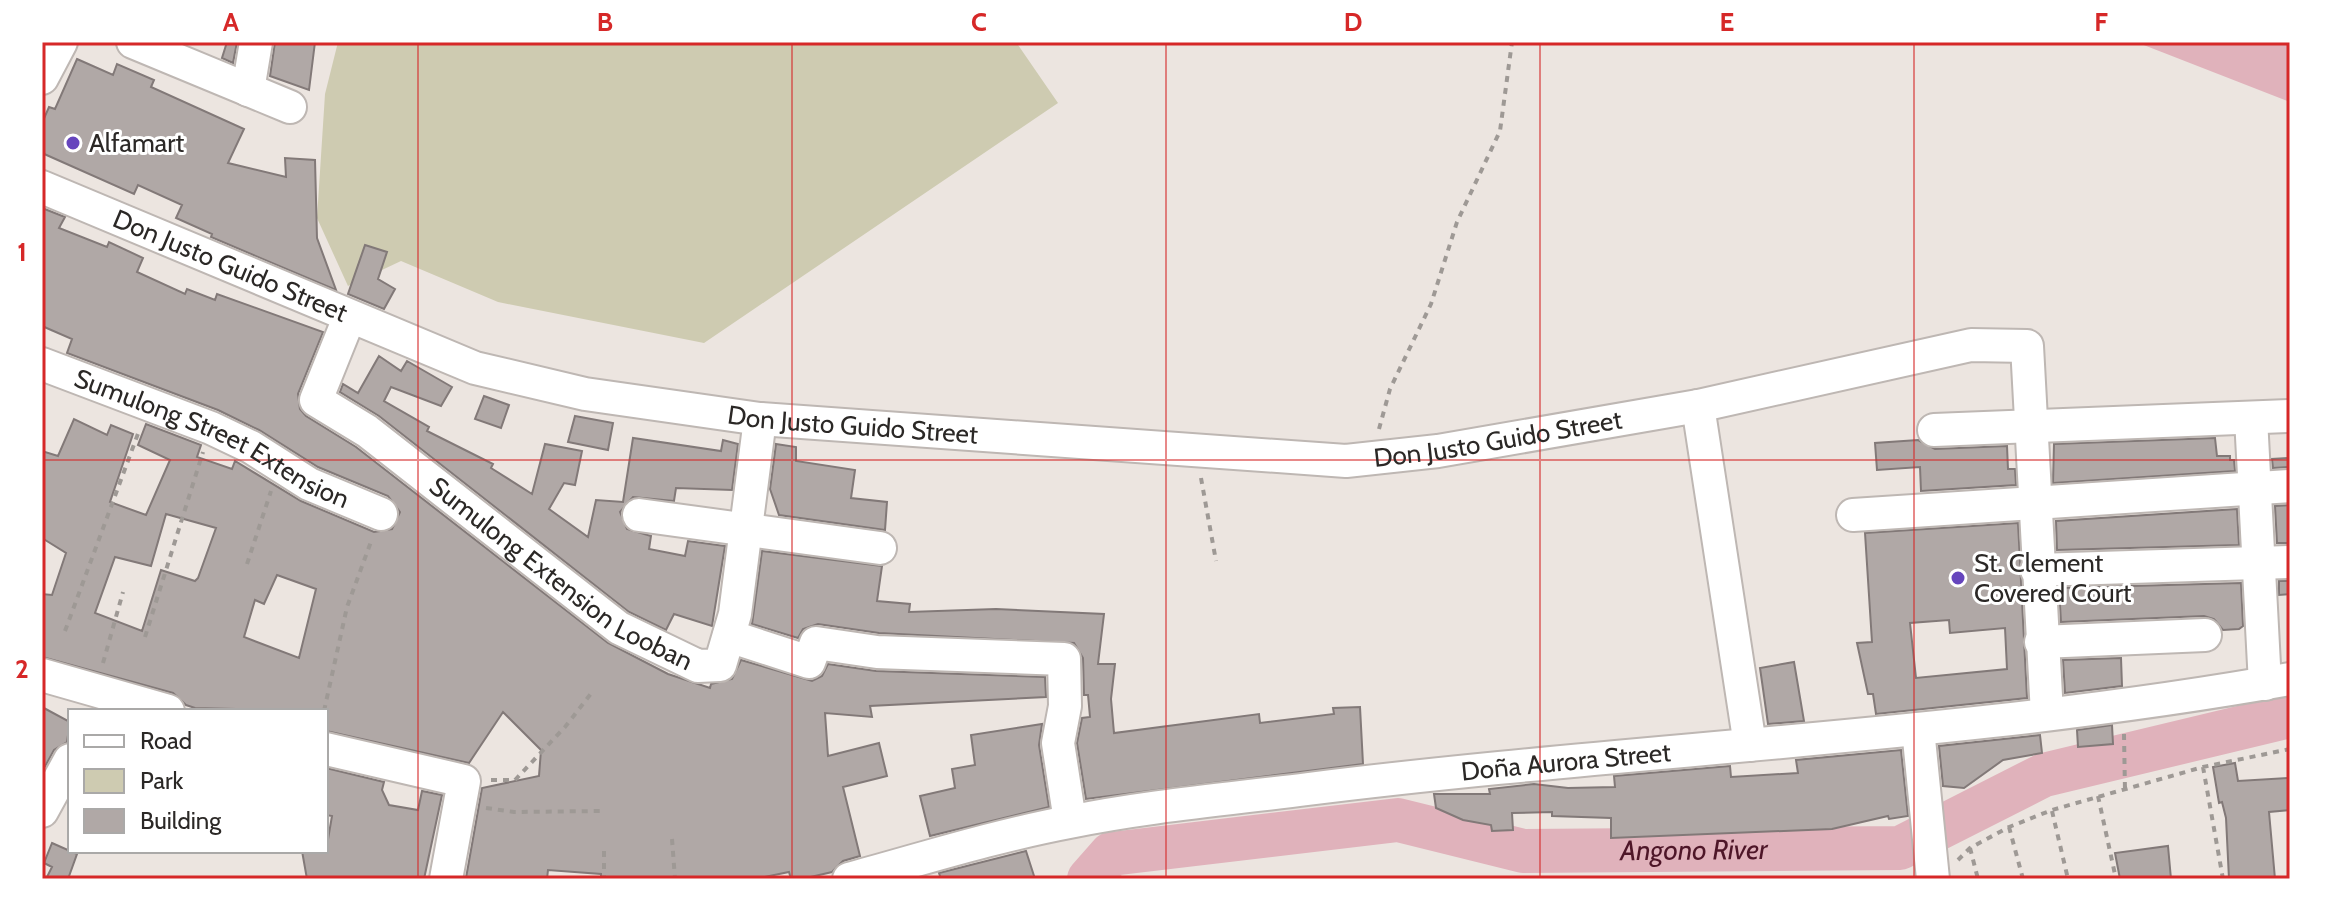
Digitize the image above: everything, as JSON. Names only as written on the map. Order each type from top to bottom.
[{"type":"street","points":[[42,78],[61,42]]},
{"type":"street","points":[[133,42],[290,107]]},
{"type":"street","points":[[248,90],[256,42]]},
{"type":"street","name":"Don Justo Guido Street","points":[[42,187],[349,318],[475,368],[585,394],[760,419],[1346,461],[1516,439],[1698,406],[1971,345],[2027,346],[2032,425]]},
{"type":"street","name":"Sumulong Extension Looban","points":[[349,318],[316,400],[367,431],[619,628],[698,666],[720,665],[729,636],[748,530],[760,419]]},
{"type":"street","name":"Sumulong Street Extension","points":[[42,364],[211,428],[251,447],[279,467],[381,514]]},
{"type":"street","points":[[1698,406],[1750,745]]},
{"type":"street","points":[[1934,430],[2290,416]]},
{"type":"street","points":[[2251,418],[2255,488],[2274,563],[2277,681]]},
{"type":"street","points":[[2032,425],[2037,570],[2047,714]]},
{"type":"street","points":[[1853,515],[2290,486]]},
{"type":"street","points":[[639,515],[880,548]]},
{"type":"street","points":[[2037,570],[2274,563]]},
{"type":"street","points":[[2041,642],[2205,635]]},
{"type":"street","points":[[729,636],[809,662],[816,643],[877,652],[1064,659],[1065,706],[1058,743],[1070,821]]},
{"type":"street","points":[[42,675],[99,699],[156,709]]},
{"type":"street","name":"Doña Aurora Street","points":[[849,879],[1070,821],[1465,769],[1918,729],[2123,706],[2277,681]]},
{"type":"street","points":[[1918,729],[1940,874]]},
{"type":"street","points":[[328,750],[462,793],[446,879]]},
{"type":"street","points":[[42,811],[68,764]]},
{"type":"path","points":[[1371,458],[1390,389],[1431,304],[1457,222],[1500,131],[1512,42]]},
{"type":"path","points":[[65,631],[149,403]]},
{"type":"path","points":[[145,637],[211,428]]},
{"type":"path","points":[[1198,452],[1202,491],[1216,561]]},
{"type":"path","points":[[247,564],[279,467]]},
{"type":"path","points":[[324,709],[347,607],[381,514]]},
{"type":"path","points":[[99,699],[123,592]]},
{"type":"path","points":[[462,793],[515,780],[565,727],[593,691]]},
{"type":"path","points":[[2123,706],[2125,791]]},
{"type":"path","points":[[1940,874],[1970,848],[2009,827],[2052,810],[2203,767],[2290,749]]},
{"type":"path","points":[[2203,767],[2223,879]]},
{"type":"path","points":[[462,793],[514,812],[602,811]]},
{"type":"path","points":[[2098,796],[2116,879]]},
{"type":"path","points":[[2052,810],[2068,879]]},
{"type":"path","points":[[2009,827],[2023,879]]},
{"type":"path","points":[[672,839],[675,879]]},
{"type":"path","points":[[1970,848],[1978,879]]},
{"type":"path","points":[[604,851],[604,879]]},
{"type":"green space","points":[[338,42],[1016,42],[1058,103],[704,343],[498,302],[401,261],[348,286],[317,218],[325,94]]},
{"type":"shaded area","points":[[2136,42],[2290,42],[2290,102]]},
{"type":"building","points":[[227,42],[237,42],[233,63],[222,58]]},
{"type":"building","points":[[275,42],[315,42],[309,90],[270,76]]},
{"type":"building","points":[[77,59],[113,75],[117,64],[154,80],[151,87],[244,129],[228,163],[286,177],[285,158],[315,160],[317,238],[336,290],[211,237],[212,234],[176,218],[182,205],[138,185],[134,194],[42,153],[42,123],[49,107],[55,109]]},
{"type":"building","points":[[42,208],[65,217],[59,228],[107,247],[109,242],[143,258],[137,272],[185,294],[187,289],[215,300],[217,294],[323,332],[298,394],[300,409],[306,416],[356,447],[608,643],[668,674],[710,688],[711,684],[732,679],[741,660],[812,681],[822,676],[828,664],[876,671],[1045,677],[1046,697],[870,706],[872,717],[825,713],[828,756],[879,743],[887,776],[843,787],[860,856],[843,861],[832,872],[802,879],[791,879],[789,872],[755,879],[601,879],[601,874],[548,870],[547,879],[466,878],[482,788],[539,776],[541,750],[503,712],[469,763],[328,731],[328,709],[195,708],[186,705],[173,693],[42,657],[42,594],[52,595],[66,553],[42,538],[42,451],[58,456],[74,419],[107,435],[111,425],[133,434],[110,502],[146,515],[170,460],[138,445],[146,424],[201,445],[197,457],[232,469],[235,461],[301,501],[374,532],[392,529],[400,512],[388,496],[318,467],[259,430],[218,410],[67,353],[72,339],[42,326]],"holes":[[[166,514],[216,528],[195,581],[161,570],[142,631],[95,613],[115,557],[151,566]],[[277,575],[316,589],[299,658],[244,637],[255,600],[264,604]]]},
{"type":"building","points":[[365,245],[387,252],[378,279],[395,289],[384,309],[348,294]]},
{"type":"building","points":[[379,356],[401,371],[407,361],[452,387],[441,406],[391,387],[384,401],[429,427],[427,431],[493,464],[491,468],[532,494],[545,444],[582,451],[575,485],[564,483],[549,509],[588,537],[596,500],[623,502],[633,438],[721,451],[723,440],[738,444],[732,490],[676,488],[674,501],[633,497],[620,512],[627,529],[651,536],[649,549],[685,556],[688,541],[725,546],[712,626],[674,614],[666,630],[629,612],[379,416],[340,392],[343,384],[358,393]]},
{"type":"building","points":[[484,396],[509,405],[501,428],[475,419]]},
{"type":"building","points":[[575,416],[613,423],[608,450],[568,442]]},
{"type":"building","points":[[2215,438],[2217,456],[2230,456],[2230,460],[2234,460],[2235,471],[2053,483],[2054,444]]},
{"type":"building","points":[[1918,440],[1935,449],[2007,446],[2008,469],[2015,469],[2016,485],[1921,491],[1920,467],[1877,470],[1875,443]]},
{"type":"building","points":[[776,444],[796,447],[796,461],[855,470],[851,498],[887,502],[885,530],[779,515],[770,489]]},
{"type":"building","points":[[2290,458],[2290,467],[2273,468],[2272,459]]},
{"type":"building","points":[[2290,505],[2290,543],[2277,543],[2275,506]]},
{"type":"building","points":[[2237,509],[2239,545],[2057,550],[2056,521]]},
{"type":"building","points":[[2018,523],[2027,698],[1876,714],[1873,694],[1868,694],[1857,643],[1872,642],[1865,533]],"holes":[[[1949,620],[1950,633],[2005,628],[2007,669],[1916,678],[1910,623]]]},
{"type":"building","points":[[762,551],[882,566],[877,601],[910,604],[909,612],[996,609],[1104,614],[1098,664],[1115,664],[1111,699],[1114,733],[1259,714],[1260,723],[1334,714],[1333,708],[1360,707],[1363,764],[1086,799],[1077,743],[1082,718],[1090,717],[1088,695],[1084,695],[1083,658],[1074,643],[879,633],[818,624],[803,629],[798,638],[752,624]]},
{"type":"building","points":[[2279,581],[2290,581],[2290,594],[2279,595]]},
{"type":"building","points":[[2241,583],[2243,626],[2239,629],[2223,630],[2214,619],[2204,616],[2061,622],[2059,588]]},
{"type":"building","points":[[2121,658],[2122,686],[2065,693],[2063,660]]},
{"type":"building","points":[[1794,662],[1804,721],[1768,724],[1760,668]]},
{"type":"building","points":[[42,707],[68,721],[68,735],[67,742],[54,750],[42,772]]},
{"type":"building","points":[[1042,724],[1039,745],[1049,807],[930,836],[920,796],[955,788],[952,769],[975,765],[971,735]]},
{"type":"building","points":[[2112,725],[2113,744],[2078,747],[2077,730]]},
{"type":"building","points":[[2040,735],[2042,753],[2003,760],[1964,788],[1943,786],[1939,746]]},
{"type":"building","points":[[1901,750],[1908,816],[1889,819],[1888,816],[1832,829],[1611,838],[1611,818],[1552,816],[1552,812],[1512,813],[1513,830],[1492,831],[1491,825],[1463,820],[1436,808],[1434,794],[1490,794],[1489,789],[1534,784],[1568,788],[1615,787],[1614,776],[1730,766],[1731,777],[1798,773],[1796,760]]},
{"type":"building","points":[[2235,763],[2238,781],[2290,778],[2290,810],[2269,812],[2275,879],[2229,879],[2226,818],[2222,802],[2219,803],[2213,767]]},
{"type":"building","points":[[328,768],[384,782],[382,790],[389,805],[418,810],[422,791],[442,795],[424,879],[307,879],[302,853],[328,853],[332,816],[328,815]]},
{"type":"building","points":[[52,843],[68,850],[68,853],[77,854],[68,879],[46,879],[52,867],[44,863]]},
{"type":"building","points":[[2168,846],[2171,879],[2120,879],[2115,853]]},
{"type":"building","points":[[1026,851],[1035,879],[941,879],[939,873]]},
{"type":"waterway","name":"Angono River","points":[[1089,879],[1111,854],[1398,820],[1523,851],[1900,848],[2044,775],[2290,716]]},
{"type":"place","name":"Alfamart","points":[[73,143]]},
{"type":"place","name":"St. Clement Covered Court","points":[[1958,578]]}]
